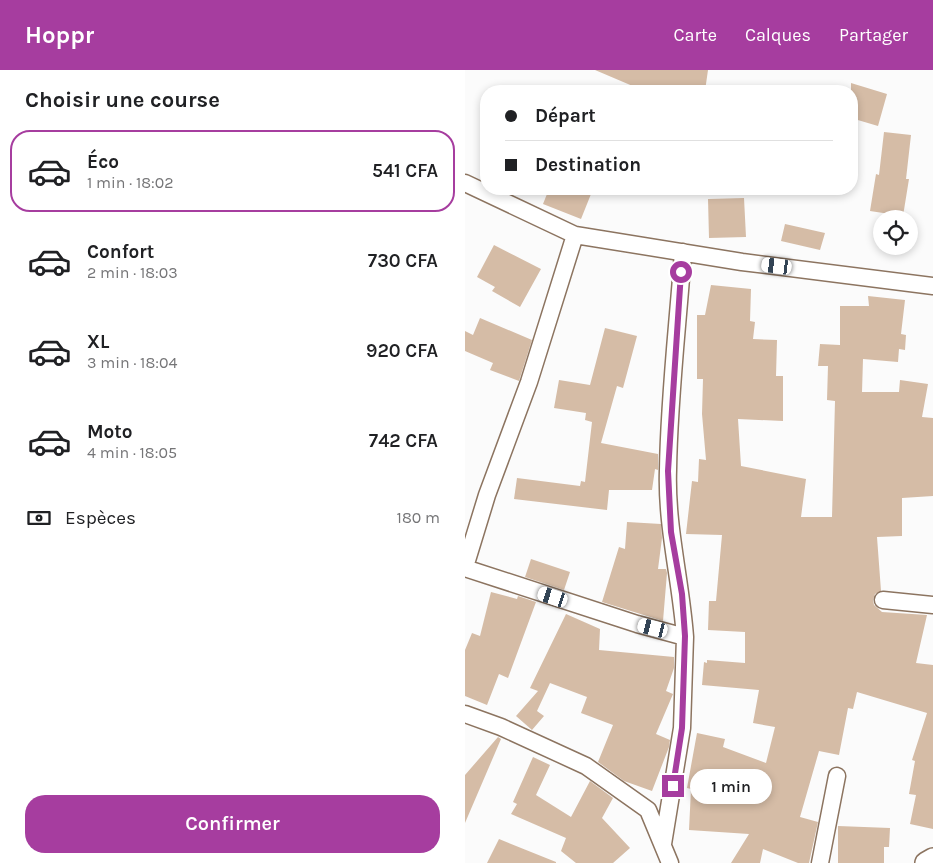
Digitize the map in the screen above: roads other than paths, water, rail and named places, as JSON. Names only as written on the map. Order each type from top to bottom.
[{"type":"street","points":[[465,183],[480,190]]},
{"type":"street","points":[[490,195],[575,235],[683,252],[933,286]]},
{"type":"street","points":[[575,235],[529,382],[487,494],[465,568],[637,624],[685,636]]},
{"type":"street","points":[[663,844],[682,728],[685,636],[682,594],[671,532],[668,471],[683,252]]},
{"type":"street","points":[[883,600],[933,605]]},
{"type":"street","points":[[465,714],[501,727],[586,766],[648,810],[670,863]]},
{"type":"street","points":[[820,863],[837,776]]},
{"type":"street","points":[[926,863],[933,858]]}]
